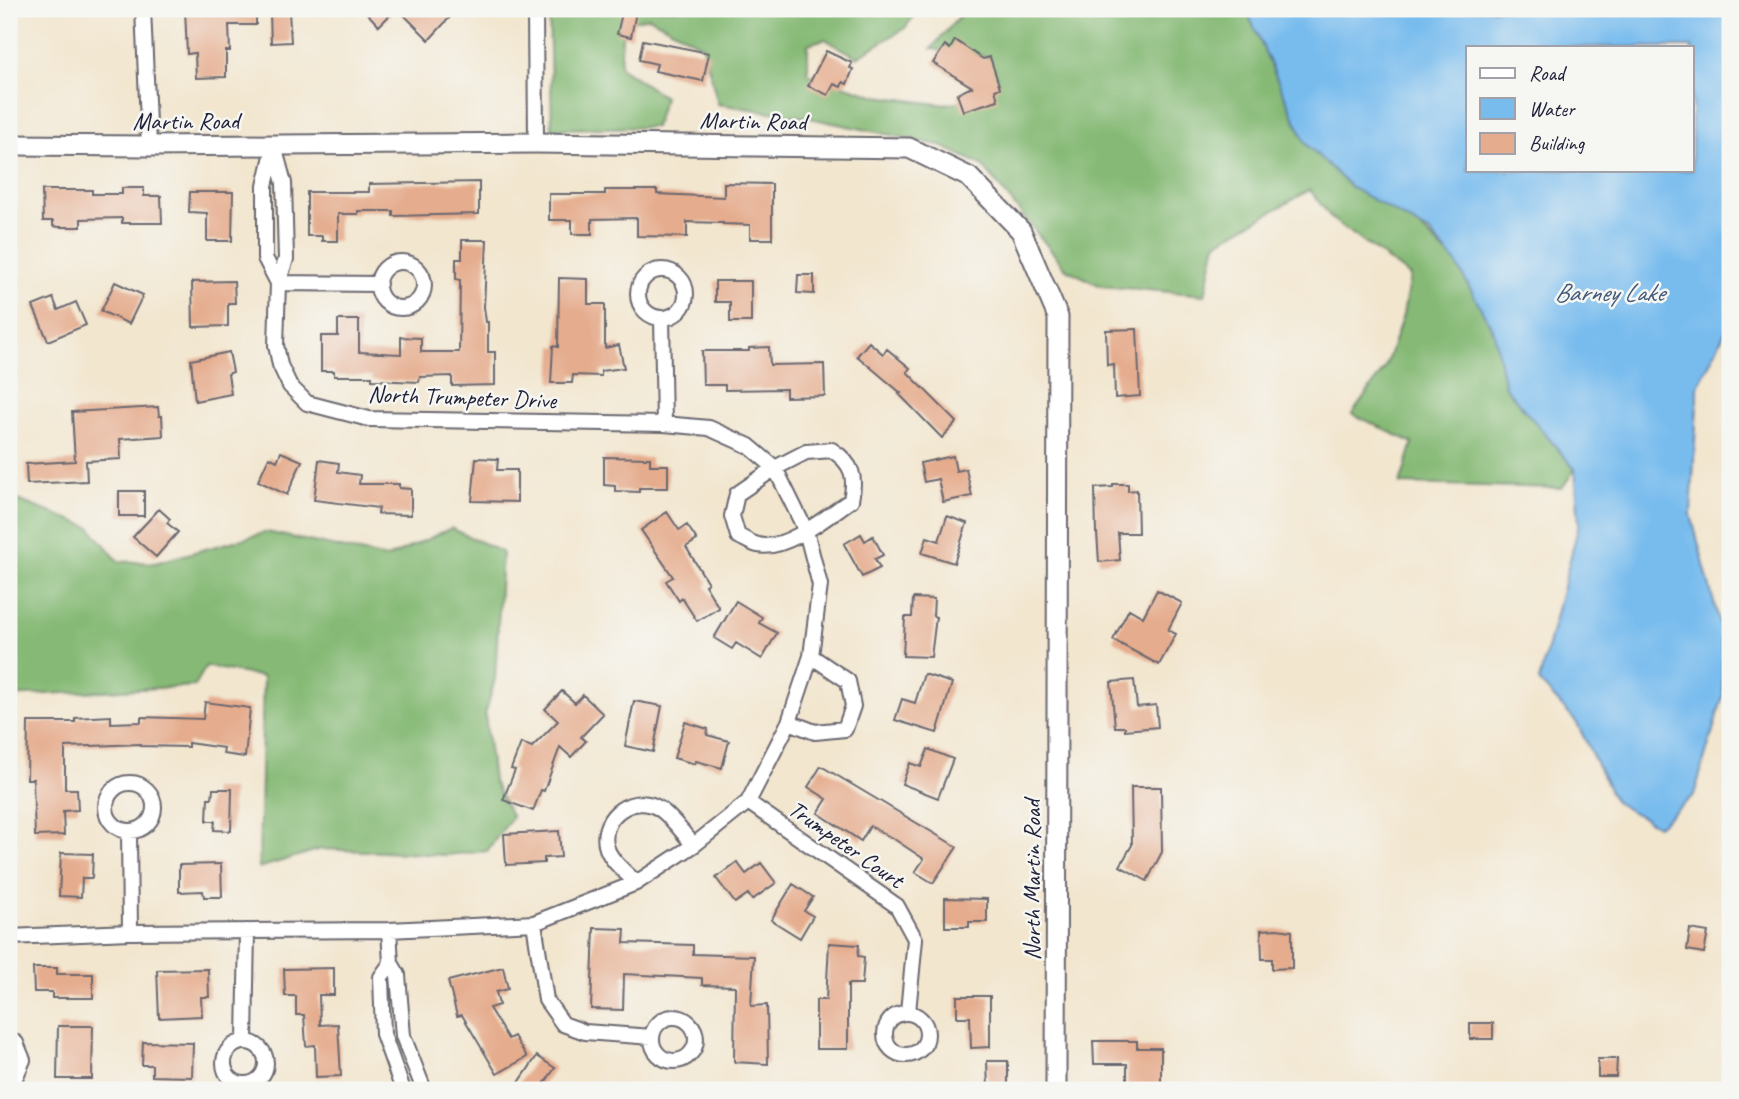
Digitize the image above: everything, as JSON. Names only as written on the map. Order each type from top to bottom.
[{"type":"street","points":[[143,9],[149,146]]},
{"type":"street","points":[[535,9],[536,143]]},
{"type":"street","name":"Martin Road","points":[[9,145],[536,143],[909,148],[970,177],[1021,231],[1058,317],[1056,669]]},
{"type":"street","name":"North Trumpeter Drive","points":[[9,937],[130,932],[389,930],[534,923],[636,883],[694,845],[748,802],[789,722],[811,656],[820,585],[806,531],[775,468],[749,446],[709,428],[664,424],[369,419],[307,403],[290,386],[276,345],[278,283],[265,258],[265,186],[274,146]]},
{"type":"street","points":[[278,283],[379,284]]},
{"type":"street","points":[[662,318],[664,424]]},
{"type":"street","points":[[832,450],[846,459],[855,482],[851,500],[806,531],[778,544],[760,546],[738,536],[732,516],[737,494],[775,468],[806,452],[832,450]]},
{"type":"street","points":[[789,722],[815,732],[845,729],[853,706],[848,681],[811,656]]},
{"type":"street","name":"North Martin Road","points":[[1056,669],[1056,1090]]},
{"type":"street","name":"Trumpeter Court","points":[[748,802],[897,906],[915,939],[908,1012]]},
{"type":"street","points":[[636,883],[612,858],[606,845],[606,832],[611,819],[621,809],[633,804],[646,804],[659,809],[694,845]]},
{"type":"street","points":[[129,832],[130,932]]},
{"type":"street","points":[[534,923],[546,1000],[563,1024],[585,1032],[652,1037]]},
{"type":"street","points":[[389,930],[391,963],[398,975],[403,1036],[424,1090]]},
{"type":"street","points":[[245,1041],[247,931]]},
{"type":"street","points":[[391,963],[381,977],[383,1034],[403,1090]]},
{"type":"street","points":[[9,1039],[16,1043],[23,1060],[16,1076],[9,1079]]},
{"type":"green space","points":[[549,9],[919,9],[905,28],[857,57],[825,39],[808,44],[808,74],[877,96],[938,104],[988,101],[990,57],[931,49],[963,9],[1246,9],[1306,144],[1351,187],[1420,227],[1456,263],[1494,332],[1505,387],[1575,469],[1562,488],[1400,484],[1413,443],[1352,414],[1385,368],[1403,315],[1410,276],[1332,219],[1310,190],[1216,243],[1205,295],[1101,286],[1066,269],[982,165],[939,145],[809,118],[718,104],[703,46],[649,17],[623,23],[620,67],[664,97],[655,127],[552,129]]},
{"type":"green space","points":[[9,497],[90,527],[118,561],[155,563],[267,532],[387,558],[451,528],[502,552],[495,679],[485,715],[493,781],[512,817],[487,851],[446,855],[321,849],[259,868],[263,677],[206,666],[195,686],[9,696]]},
{"type":"water","name":"Barney Lake","points":[[1246,9],[1730,9],[1730,322],[1698,386],[1691,515],[1721,630],[1723,696],[1694,795],[1658,826],[1615,802],[1577,723],[1539,681],[1579,524],[1575,469],[1505,387],[1494,332],[1456,263],[1429,232],[1351,187],[1306,144]]},
{"type":"building","points":[[185,9],[256,9],[256,25],[229,25],[230,51],[226,51],[226,77],[196,78],[195,53],[187,54]]},
{"type":"building","points":[[363,9],[396,9],[379,26]]},
{"type":"building","points":[[398,9],[444,9],[451,16],[429,40]]},
{"type":"building","points":[[623,9],[636,12],[631,37],[617,34]]},
{"type":"building","points":[[289,12],[291,42],[271,43],[270,13]]},
{"type":"building","points":[[643,40],[709,53],[703,81],[655,71],[657,64],[639,60]]},
{"type":"building","points":[[955,40],[983,59],[990,57],[1000,88],[995,90],[998,100],[963,111],[957,94],[972,87],[933,63],[945,45],[950,49]]},
{"type":"building","points":[[826,51],[852,63],[850,68],[853,69],[847,84],[843,82],[841,87],[834,84],[828,95],[808,86]]},
{"type":"building","points":[[479,182],[479,214],[393,216],[393,211],[358,211],[358,214],[338,214],[338,241],[322,241],[322,236],[307,236],[307,192],[369,192],[369,184]]},
{"type":"building","points":[[724,183],[772,184],[772,239],[750,239],[750,225],[687,222],[687,237],[637,236],[637,218],[592,219],[592,234],[572,234],[572,220],[549,220],[549,194],[657,190],[657,194],[724,197]]},
{"type":"building","points":[[122,188],[144,188],[144,196],[161,196],[162,223],[122,223],[122,218],[81,219],[81,227],[59,227],[53,226],[53,221],[43,221],[42,190],[92,190],[92,194],[122,194]]},
{"type":"building","points":[[190,192],[233,192],[232,241],[207,241],[207,213],[189,212]]},
{"type":"building","points":[[462,240],[487,240],[484,307],[488,322],[488,352],[495,352],[495,385],[452,386],[452,376],[420,377],[419,382],[372,380],[372,376],[334,376],[334,371],[321,371],[321,336],[338,336],[338,320],[359,320],[359,352],[401,354],[401,337],[421,338],[421,352],[459,352],[460,280],[456,279],[456,259],[462,259]]},
{"type":"building","points":[[798,275],[814,275],[814,294],[797,293]]},
{"type":"building","points":[[559,278],[588,279],[588,304],[605,304],[605,348],[619,345],[624,368],[601,371],[601,376],[573,375],[572,383],[551,383],[553,346],[558,347]]},
{"type":"building","points":[[234,281],[235,303],[228,303],[228,326],[193,327],[192,282]]},
{"type":"building","points":[[715,281],[751,281],[751,322],[730,322],[730,302],[715,302]]},
{"type":"building","points":[[115,282],[143,295],[129,324],[101,311]]},
{"type":"building","points":[[53,298],[58,310],[76,302],[86,325],[48,341],[33,306]]},
{"type":"building","points":[[1137,329],[1140,396],[1115,398],[1114,364],[1107,365],[1106,330]]},
{"type":"building","points":[[869,342],[883,354],[887,349],[910,368],[907,372],[957,422],[942,438],[899,394],[901,393],[857,356]]},
{"type":"building","points":[[769,347],[770,365],[824,364],[825,396],[786,397],[786,389],[725,390],[725,385],[703,385],[702,351],[749,351],[749,348]]},
{"type":"building","points":[[229,352],[233,372],[228,374],[231,394],[195,401],[191,360]]},
{"type":"building","points":[[158,407],[159,416],[162,416],[163,436],[120,439],[121,459],[86,461],[87,481],[27,484],[26,464],[75,461],[72,412]]},
{"type":"building","points":[[281,452],[302,461],[287,495],[258,481],[269,457],[277,461]]},
{"type":"building","points":[[953,456],[956,471],[966,469],[972,496],[943,502],[938,479],[924,482],[920,463]]},
{"type":"building","points":[[604,457],[650,458],[650,465],[668,465],[668,488],[639,488],[639,492],[615,491],[615,486],[604,485]]},
{"type":"building","points":[[476,458],[498,459],[497,470],[517,470],[517,502],[472,501]]},
{"type":"building","points":[[319,460],[339,463],[338,472],[360,475],[359,484],[399,484],[399,488],[411,489],[411,515],[378,514],[379,508],[314,500]]},
{"type":"building","points":[[1113,484],[1128,484],[1128,491],[1137,490],[1138,533],[1118,533],[1120,560],[1099,562],[1095,488],[1113,487]]},
{"type":"building","points":[[119,491],[144,491],[144,516],[119,516]]},
{"type":"building","points":[[159,509],[170,519],[167,523],[178,532],[156,557],[133,537]]},
{"type":"building","points":[[667,512],[679,530],[687,525],[697,540],[686,547],[708,583],[705,585],[719,608],[697,621],[682,598],[679,601],[666,581],[673,577],[641,530]]},
{"type":"building","points":[[947,516],[967,523],[954,563],[922,553],[927,537],[939,541]]},
{"type":"building","points":[[861,534],[865,541],[873,536],[883,555],[875,559],[880,568],[862,577],[844,544]]},
{"type":"building","points":[[1157,590],[1182,603],[1168,630],[1176,634],[1159,665],[1113,640],[1129,609],[1143,617]]},
{"type":"building","points":[[913,598],[934,599],[933,616],[936,617],[931,657],[903,656],[905,617],[912,617]]},
{"type":"building","points":[[736,601],[762,617],[759,623],[777,633],[762,659],[736,643],[732,649],[714,638]]},
{"type":"building","points":[[924,674],[952,683],[937,733],[895,720],[902,699],[915,703]]},
{"type":"building","points":[[1134,680],[1137,707],[1156,705],[1158,727],[1125,730],[1125,727],[1115,727],[1111,682]]},
{"type":"building","points":[[562,691],[575,703],[583,695],[603,714],[581,737],[586,741],[571,757],[560,747],[544,791],[541,790],[533,811],[503,800],[515,770],[511,769],[521,743],[532,747],[558,721],[545,709]]},
{"type":"building","points":[[634,701],[662,706],[653,752],[625,746]]},
{"type":"building","points":[[205,702],[250,708],[245,757],[223,754],[224,748],[188,743],[188,747],[140,744],[65,747],[65,789],[77,789],[78,810],[63,811],[64,835],[35,836],[33,779],[27,779],[28,722],[75,722],[75,718],[111,716],[111,723],[141,722],[141,717],[203,719]]},
{"type":"building","points":[[685,722],[708,729],[707,735],[729,741],[722,768],[674,758]]},
{"type":"building","points":[[928,749],[953,759],[938,798],[902,784],[910,763],[921,767]]},
{"type":"building","points":[[821,766],[957,847],[933,883],[915,872],[924,859],[894,839],[870,826],[861,841],[818,813],[827,799],[808,787]]},
{"type":"building","points":[[1131,787],[1161,787],[1162,852],[1147,881],[1120,866],[1132,845]]},
{"type":"building","points":[[213,789],[232,789],[231,831],[214,830],[215,821],[207,821],[208,798],[212,798]]},
{"type":"building","points":[[559,831],[561,857],[544,858],[544,863],[506,865],[504,834]]},
{"type":"building","points":[[61,853],[93,854],[92,878],[82,878],[81,897],[59,896]]},
{"type":"building","points":[[737,862],[746,874],[761,863],[776,883],[752,900],[748,894],[735,903],[716,878]]},
{"type":"building","points":[[221,864],[222,897],[204,897],[203,891],[179,892],[179,865]]},
{"type":"building","points":[[793,884],[813,897],[804,911],[813,916],[800,938],[771,920]]},
{"type":"building","points":[[945,898],[987,899],[987,922],[969,922],[969,927],[945,927]]},
{"type":"building","points":[[594,928],[625,929],[624,943],[693,945],[693,954],[754,956],[751,1006],[767,1005],[768,1064],[734,1062],[735,986],[702,985],[702,978],[624,974],[623,1010],[591,1009]]},
{"type":"building","points":[[1690,929],[1708,932],[1704,953],[1687,950]]},
{"type":"building","points":[[1261,930],[1292,931],[1292,968],[1272,969],[1272,959],[1262,959]]},
{"type":"building","points":[[829,943],[859,945],[858,956],[864,957],[862,984],[848,984],[848,1049],[816,1049],[816,1000],[826,1000]]},
{"type":"building","points":[[503,967],[508,989],[496,992],[499,1005],[489,1008],[508,1039],[514,1036],[527,1057],[497,1074],[462,1015],[457,1016],[448,981]]},
{"type":"building","points":[[33,968],[57,968],[57,974],[93,974],[93,998],[52,998],[52,992],[34,992]]},
{"type":"building","points":[[334,968],[334,995],[319,995],[320,1025],[338,1024],[341,1076],[316,1077],[315,1045],[306,1046],[304,1015],[296,1015],[296,996],[285,996],[284,969]]},
{"type":"building","points":[[208,969],[209,997],[201,997],[202,1016],[159,1018],[157,970]]},
{"type":"building","points":[[957,996],[990,996],[990,1047],[971,1048],[970,1017],[957,1017]]},
{"type":"building","points":[[1470,1023],[1493,1023],[1493,1039],[1470,1039]]},
{"type":"building","points":[[58,1026],[93,1026],[92,1079],[57,1079]]},
{"type":"building","points":[[1093,1041],[1137,1041],[1137,1048],[1161,1048],[1161,1090],[1127,1090],[1127,1064],[1094,1064]]},
{"type":"building","points":[[143,1042],[193,1043],[192,1077],[152,1076],[152,1065],[142,1065]]},
{"type":"building","points":[[537,1056],[555,1068],[540,1090],[514,1090]]},
{"type":"building","points":[[1598,1059],[1617,1059],[1616,1077],[1598,1077]]},
{"type":"building","points":[[987,1061],[1008,1061],[1008,1090],[988,1090]]}]
